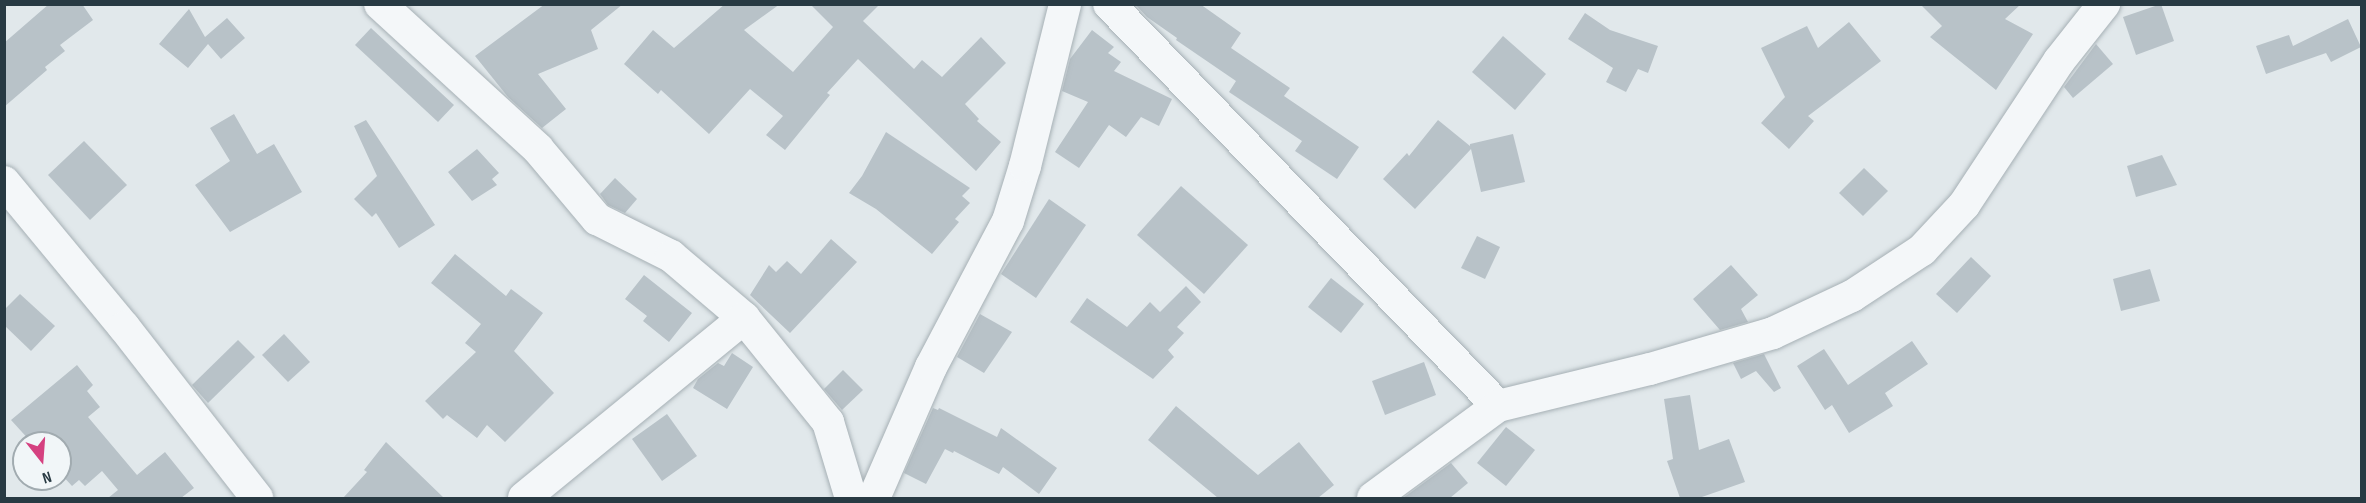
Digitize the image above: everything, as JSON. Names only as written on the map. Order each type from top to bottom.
[{"type":"street","points":[[380,4],[538,149],[597,219],[671,256],[744,318],[828,422],[851,498]]},
{"type":"street","points":[[874,498],[931,367],[1008,221],[1025,166],[1065,4]]},
{"type":"street","points":[[1109,4],[1498,406]]},
{"type":"street","points":[[1373,498],[1498,406],[1650,369],[1773,333],[1861,291],[1923,250],[1964,205],[2059,61],[2104,4]]},
{"type":"street","points":[[4,182],[124,327],[256,498]]},
{"type":"street","points":[[524,498],[744,318]]},
{"type":"building","points":[[49,4],[82,4],[93,20],[60,45],[65,51],[45,67],[47,70],[4,107],[4,43]]},
{"type":"building","points":[[545,4],[623,4],[591,30],[598,49],[538,74],[566,109],[542,128],[508,97],[475,56]]},
{"type":"building","points":[[725,4],[780,4],[744,30],[793,72],[833,27],[810,4],[880,4],[863,21],[914,69],[922,60],[942,77],[981,37],[1006,63],[965,104],[979,119],[977,121],[1001,142],[976,171],[858,59],[827,93],[830,95],[785,150],[766,135],[783,116],[750,89],[709,134],[661,90],[658,94],[624,64],[653,30],[674,48]]},
{"type":"building","points":[[1135,4],[1200,4],[1241,33],[1231,48],[1290,88],[1284,96],[1359,147],[1337,179],[1295,151],[1302,141],[1229,92],[1236,81],[1176,40],[1177,38],[1147,17]]},
{"type":"building","points":[[1920,4],[2021,4],[2005,19],[2033,34],[1996,90],[1930,37],[1942,26]]},
{"type":"building","points":[[2161,4],[2174,41],[2136,55],[2123,17]]},
{"type":"building","points":[[189,9],[205,37],[227,18],[245,38],[221,59],[208,44],[188,68],[159,44]]},
{"type":"building","points":[[1585,13],[1610,30],[1658,46],[1648,73],[1638,69],[1626,92],[1606,82],[1613,68],[1568,39]]},
{"type":"building","points":[[2348,19],[2361,47],[2331,62],[2326,53],[2266,74],[2256,46],[2289,35],[2293,46]]},
{"type":"building","points":[[1849,22],[1881,61],[1808,116],[1814,121],[1789,149],[1761,123],[1785,97],[1761,48],[1807,26],[1818,48]]},
{"type":"building","points":[[371,28],[454,105],[438,122],[355,45]]},
{"type":"building","points":[[1092,30],[1114,47],[1108,53],[1121,62],[1114,71],[1172,99],[1159,126],[1141,117],[1126,137],[1109,125],[1079,168],[1055,152],[1088,102],[1062,91],[1070,59]]},
{"type":"building","points":[[1503,36],[1546,74],[1515,110],[1472,72]]},
{"type":"building","points":[[2096,44],[2113,64],[2073,98],[2064,87]]},
{"type":"building","points":[[234,114],[257,154],[274,144],[302,192],[230,232],[195,185],[230,161],[210,128]]},
{"type":"building","points":[[366,120],[435,225],[399,248],[376,213],[372,217],[354,199],[377,176],[354,126]]},
{"type":"building","points":[[1438,120],[1470,146],[1470,144],[1513,134],[1525,182],[1481,192],[1471,149],[1415,209],[1383,179],[1407,153],[1409,156]]},
{"type":"building","points":[[886,132],[970,188],[962,196],[970,203],[955,219],[959,222],[932,254],[876,209],[849,193],[862,176]]},
{"type":"building","points":[[84,141],[127,185],[90,220],[48,175]]},
{"type":"building","points":[[477,149],[499,173],[492,179],[497,185],[472,201],[448,172]]},
{"type":"building","points":[[2162,155],[2177,185],[2136,197],[2127,166]]},
{"type":"building","points":[[1864,168],[1888,191],[1863,216],[1839,193]]},
{"type":"building","points":[[615,178],[637,199],[625,213],[608,205],[600,194]]},
{"type":"building","points":[[1181,186],[1248,245],[1204,294],[1137,235]]},
{"type":"building","points":[[1049,199],[1086,225],[1036,298],[1001,274]]},
{"type":"building","points":[[1477,236],[1500,247],[1485,279],[1461,268]]},
{"type":"building","points":[[831,239],[857,262],[790,333],[750,295],[769,265],[776,272],[787,261],[801,274]]},
{"type":"building","points":[[455,254],[506,296],[511,289],[543,313],[514,351],[554,393],[505,442],[487,425],[477,438],[447,415],[443,419],[425,401],[476,352],[465,343],[481,324],[431,283]]},
{"type":"building","points":[[1971,257],[1991,276],[1957,313],[1936,294]]},
{"type":"building","points":[[1731,265],[1758,295],[1741,309],[1748,322],[1720,330],[1693,299]]},
{"type":"building","points":[[2150,269],[2160,301],[2121,311],[2113,279]]},
{"type":"building","points":[[644,275],[692,313],[669,342],[643,321],[647,316],[625,299]]},
{"type":"building","points":[[1331,278],[1364,304],[1341,333],[1308,307]]},
{"type":"building","points":[[1186,286],[1201,302],[1177,327],[1184,333],[1168,350],[1174,357],[1153,379],[1070,322],[1087,298],[1127,327],[1150,302],[1160,312]]},
{"type":"building","points":[[20,294],[55,326],[31,351],[4,325],[4,310]]},
{"type":"building","points":[[980,314],[1012,332],[984,373],[957,357]]},
{"type":"building","points":[[284,334],[310,362],[288,382],[262,355]]},
{"type":"building","points":[[238,340],[255,357],[208,403],[192,385]]},
{"type":"building","points":[[1912,341],[1928,364],[1885,393],[1893,406],[1849,433],[1832,405],[1825,410],[1797,366],[1824,349],[1848,385]]},
{"type":"building","points":[[732,353],[753,367],[727,409],[693,388],[698,379],[718,363],[724,366]]},
{"type":"building","points":[[1764,354],[1781,388],[1774,392],[1756,371],[1741,379],[1733,363]]},
{"type":"building","points":[[1424,362],[1436,395],[1385,415],[1372,381]]},
{"type":"building","points":[[77,365],[93,385],[87,391],[100,407],[88,417],[137,475],[165,452],[194,488],[181,498],[108,498],[118,490],[102,471],[85,486],[79,480],[72,486],[72,431],[21,431],[11,420]]},
{"type":"building","points":[[843,370],[863,390],[842,410],[824,389]]},
{"type":"building","points":[[1690,395],[1699,450],[1729,439],[1745,482],[1699,498],[1680,498],[1667,461],[1673,459],[1664,399]]},
{"type":"building","points":[[1176,406],[1258,475],[1299,442],[1334,485],[1318,498],[1218,498],[1148,440]]},
{"type":"building","points":[[933,408],[938,410],[939,408],[997,437],[1001,428],[1057,468],[1039,494],[1003,467],[999,474],[954,451],[953,453],[945,449],[926,484],[904,473]]},
{"type":"building","points":[[667,414],[697,456],[662,481],[632,439]]},
{"type":"building","points":[[1506,427],[1535,450],[1506,486],[1477,463]]},
{"type":"building","points":[[386,442],[444,498],[343,498],[367,472],[364,470]]},
{"type":"building","points":[[1451,463],[1468,483],[1450,498],[1403,498]]}]
